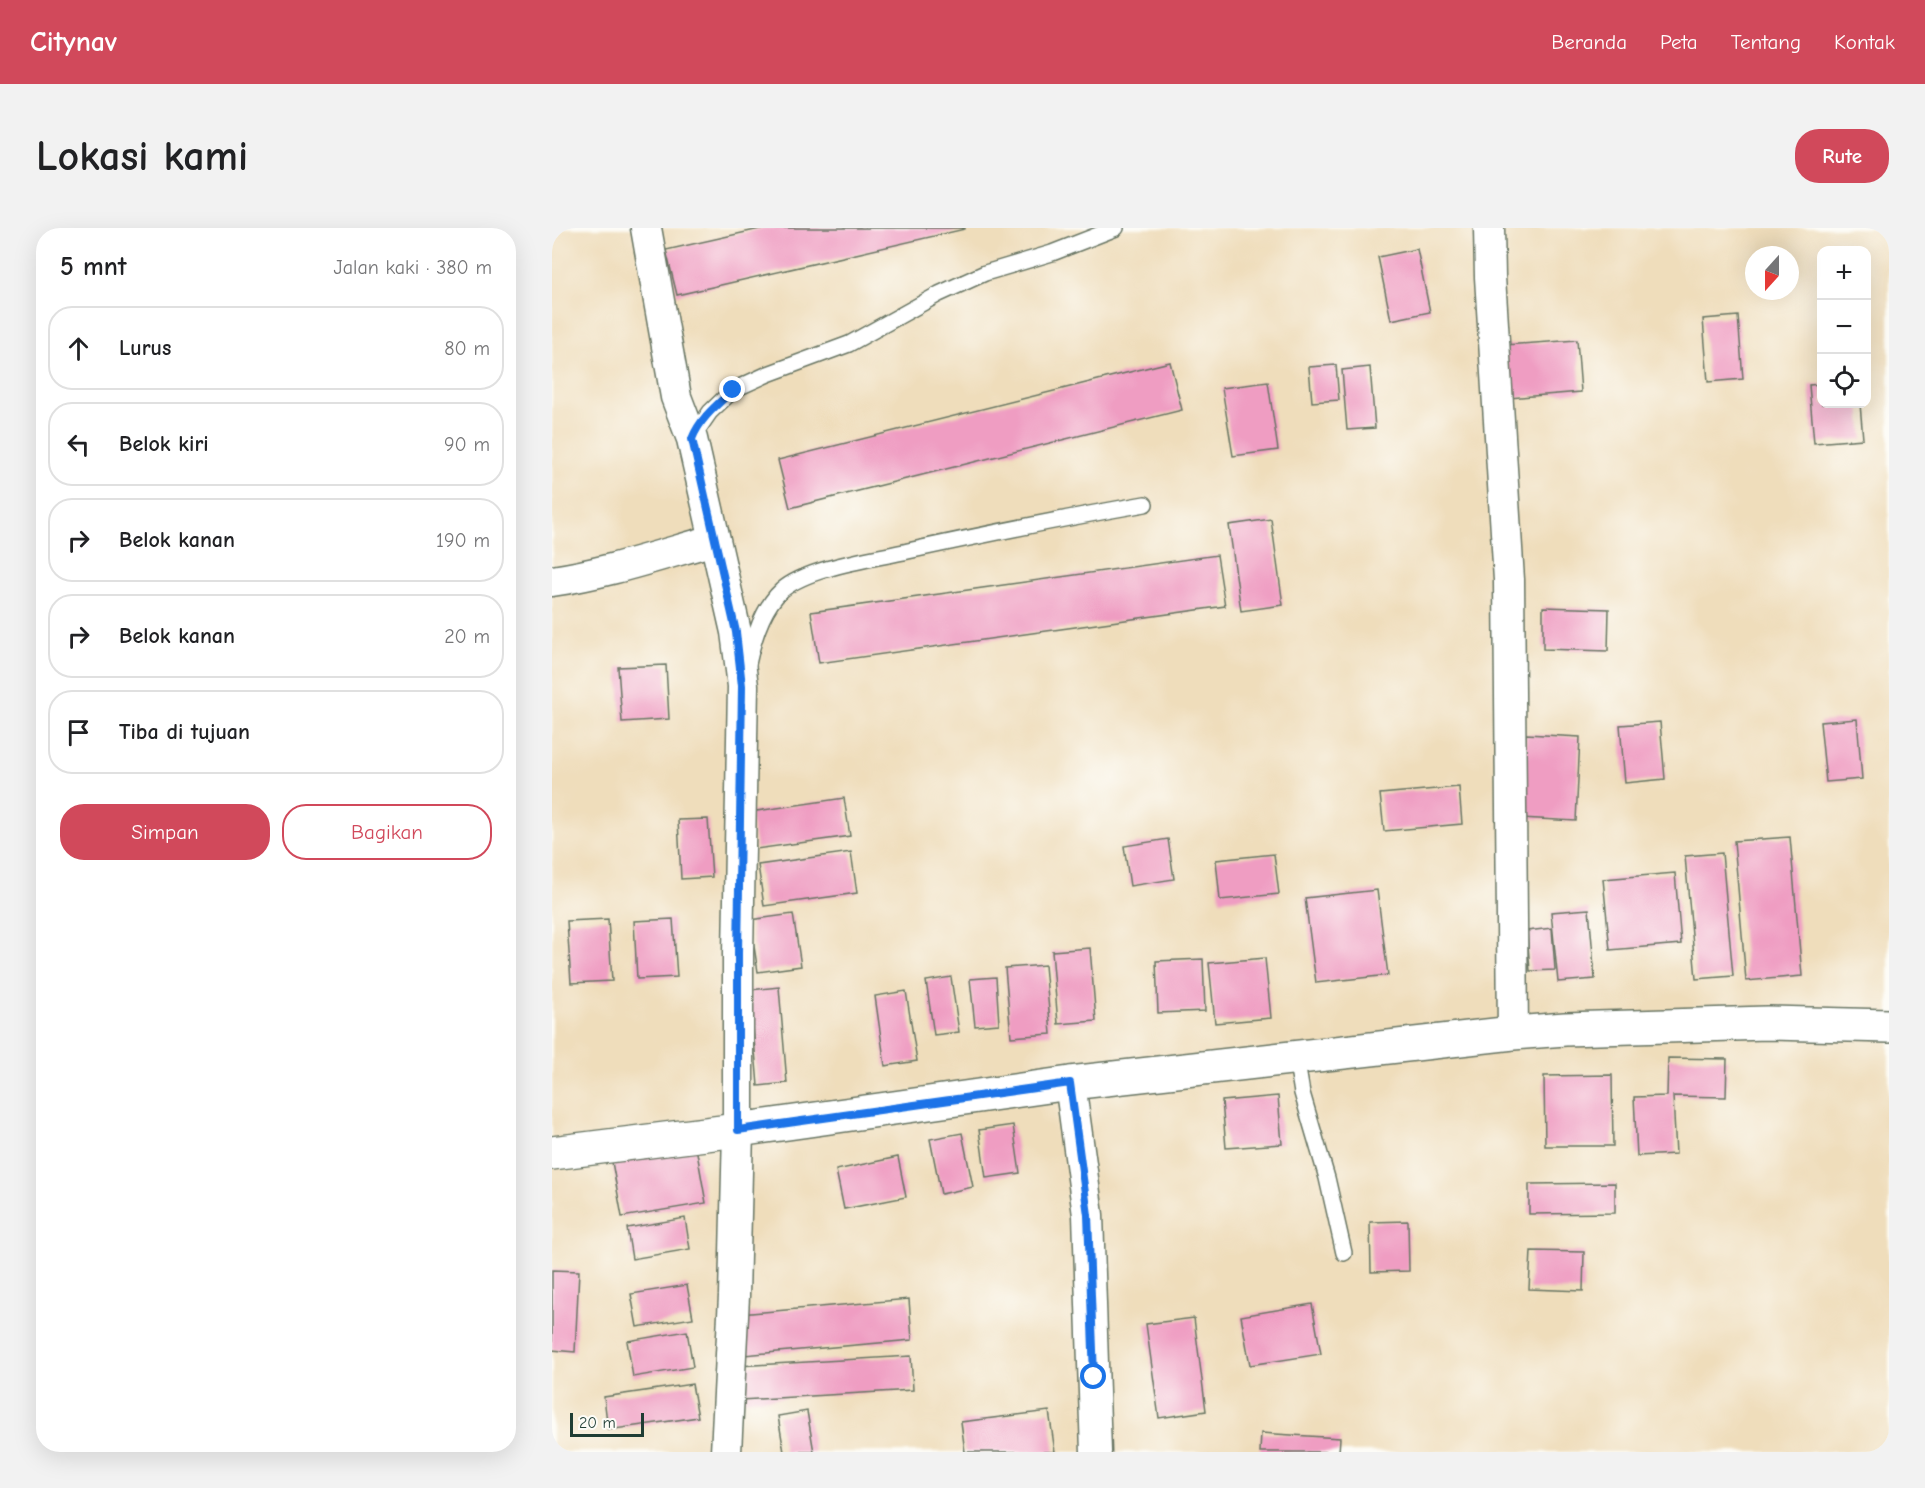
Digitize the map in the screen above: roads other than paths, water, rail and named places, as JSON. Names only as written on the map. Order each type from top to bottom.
[{"type":"street","points":[[646,228],[676,397],[692,439],[736,632],[742,686],[738,1130],[734,1296],[726,1452]]},
{"type":"street","points":[[1489,228],[1509,580],[1513,1033]]},
{"type":"street","points":[[552,581],[580,577],[714,540]]},
{"type":"street","points":[[552,1153],[738,1130],[1070,1083],[1513,1033],[1565,1029],[1767,1023],[1889,1026]]},
{"type":"street","points":[[1070,1083],[1088,1215],[1096,1452]]},
{"type":"lane","points":[[692,439],[695,430],[710,411],[733,390],[768,374],[849,344],[939,294],[985,273],[1052,253],[1116,228]]},
{"type":"lane","points":[[742,686],[750,650],[770,606],[782,590],[802,578],[853,563],[980,535],[1144,504]]},
{"type":"lane","points":[[1296,1057],[1305,1103],[1327,1178],[1344,1253]]}]
